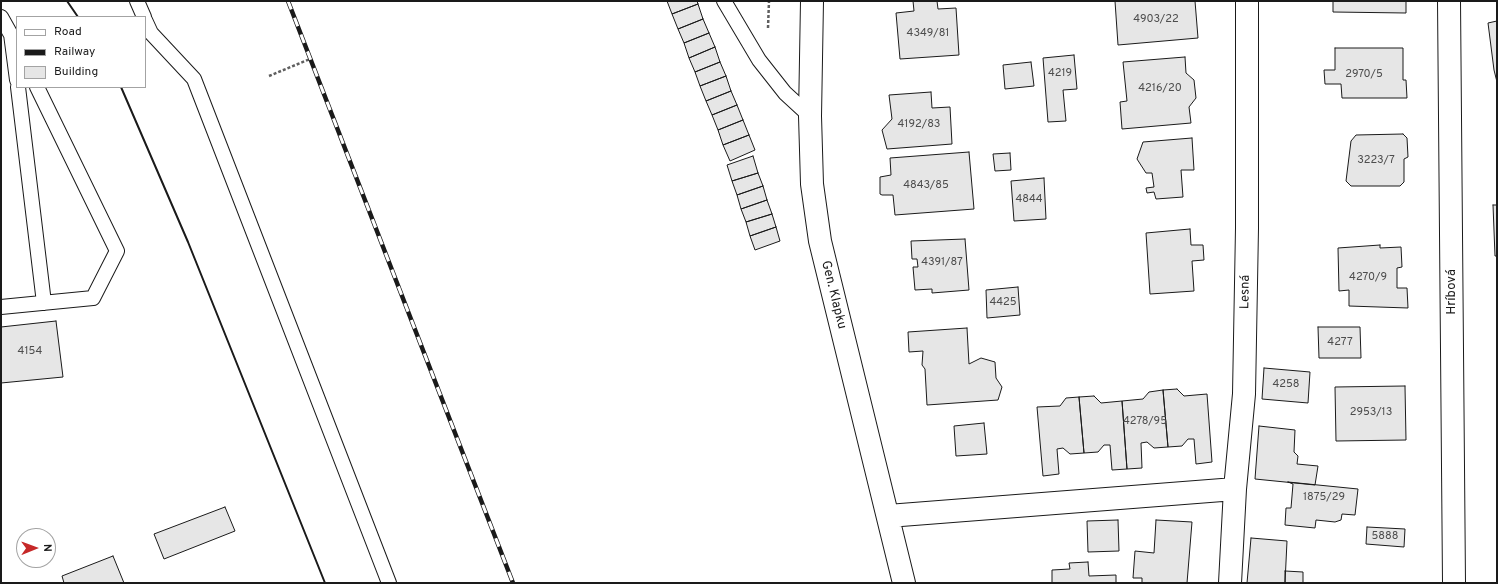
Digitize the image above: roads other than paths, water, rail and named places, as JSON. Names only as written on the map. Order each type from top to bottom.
[{"type":"street","name":"Gen. Klapku","points":[[812,1],[810,116],[812,184],[820,241],[904,583]]},
{"type":"street","name":"Lesná","points":[[1230,583],[1235,489],[1244,394],[1247,228],[1247,1]]},
{"type":"street","name":"Hríbová","points":[[1449,1],[1454,583]]},
{"type":"street","points":[[888,516],[1235,489]]},
{"type":"lane","points":[[137,1],[143,16]]},
{"type":"lane","points":[[724,1],[759,60],[785,94],[810,116]]},
{"type":"lane","points":[[1,17],[14,40],[16,67]]},
{"type":"lane","points":[[146,22],[151,33],[194,79],[389,583]]},
{"type":"lane","points":[[18,88],[44,303]]},
{"type":"lane","points":[[1,307],[93,298],[117,251],[37,88]]},
{"type":"railway","points":[[288,1],[513,583]]}]
